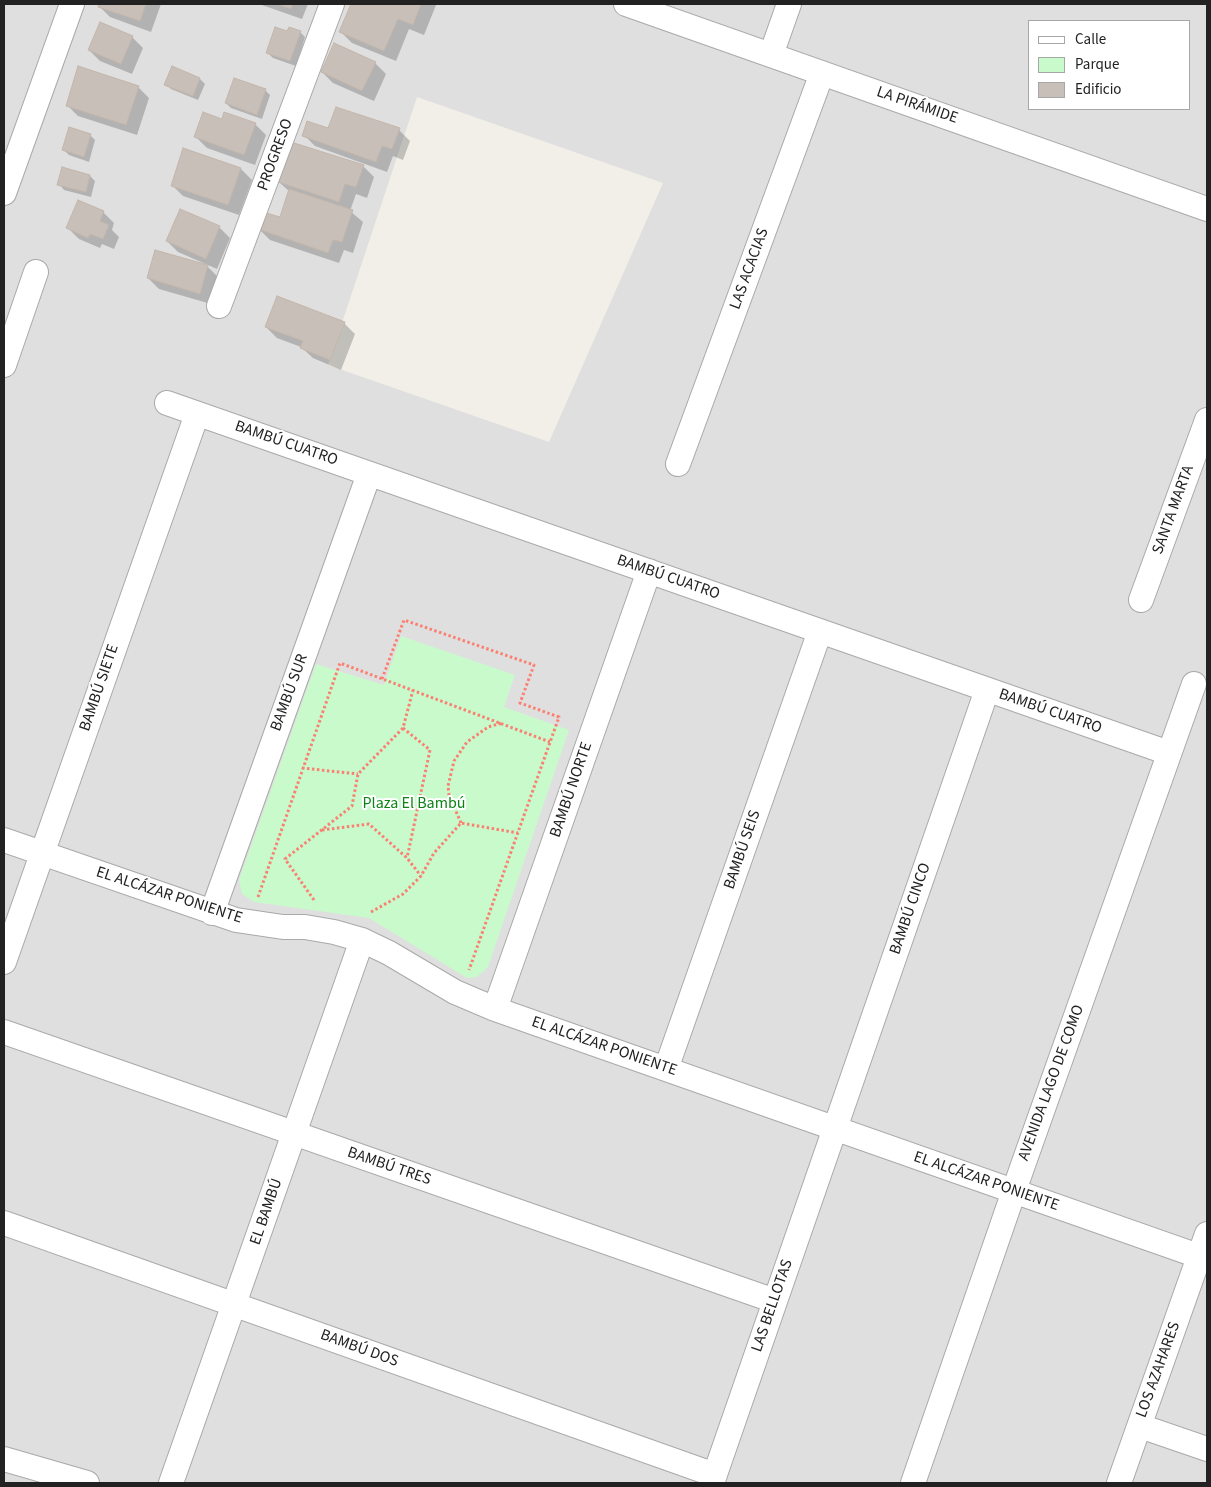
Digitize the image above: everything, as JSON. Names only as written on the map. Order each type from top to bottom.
[{"type":"street","points":[[4,193],[72,4]]},
{"type":"street","name":"PROGRESO","points":[[219,306],[332,4]]},
{"type":"street","name":"LA PIRÁMIDE","points":[[626,4],[1207,209]]},
{"type":"street","points":[[771,55],[789,4]]},
{"type":"street","name":"LAS ACACIAS","points":[[678,464],[822,73]]},
{"type":"street","points":[[6,352],[36,272]]},
{"type":"street","name":"BAMBÚ CUATRO","points":[[167,403],[1169,753]]},
{"type":"street","name":"BAMBÚ SIETE","points":[[4,962],[197,414]]},
{"type":"street","name":"SANTA MARTA","points":[[1141,600],[1207,420]]},
{"type":"street","name":"BAMBÚ SUR","points":[[212,913],[369,474]]},
{"type":"street","name":"BAMBÚ NORTE","points":[[494,1009],[649,571]]},
{"type":"street","name":"BAMBÚ SEIS","points":[[666,1069],[820,631]]},
{"type":"street","name":"AVENIDA LAGO DE COMO","points":[[913,1483],[1194,684]]},
{"type":"street","name":"BAMBÚ CINCO","points":[[835,1128],[987,690]]},
{"type":"street","name":"EL ALCÁZAR PONIENTE","points":[[4,840],[236,920],[261,925],[305,927],[334,932],[362,940],[389,953],[455,992],[494,1009],[1203,1258]]},
{"type":"street","name":"EL BAMBÚ","points":[[171,1483],[362,940]]},
{"type":"street","name":"BAMBÚ TRES","points":[[4,1032],[775,1301]]},
{"type":"street","name":"LAS BELLOTAS","points":[[713,1479],[835,1128]]},
{"type":"street","name":"BAMBÚ DOS","points":[[4,1222],[713,1479]]},
{"type":"street","name":"LOS AZAHARES","points":[[1119,1483],[1203,1258],[1207,1234]]},
{"type":"street","points":[[1140,1426],[1207,1449]]},
{"type":"street","points":[[4,1459],[87,1483]]},
{"type":"path","points":[[382,679],[404,620],[534,666],[520,703],[559,717],[468,973]]},
{"type":"path","points":[[263,898],[257,896],[340,663],[550,742]]},
{"type":"path","points":[[307,904],[317,905],[285,859],[352,806],[358,774],[403,728],[413,690]]},
{"type":"path","points":[[461,823],[454,808],[448,786],[454,762],[467,742],[488,728],[502,723]]},
{"type":"path","points":[[403,728],[430,750],[408,858]]},
{"type":"path","points":[[302,768],[358,774]]},
{"type":"path","points":[[461,823],[518,833]]},
{"type":"path","points":[[371,912],[404,894],[421,876],[434,853],[461,823]]},
{"type":"path","points":[[321,830],[369,824],[408,858],[421,876]]},
{"type":"path","points":[[362,911],[371,912],[379,917]]},
{"type":"shaded area","points":[[4,4],[1207,4],[1207,1483],[4,1483]],"holes":[[[417,97],[663,183],[549,442],[328,365]]]},
{"type":"green space","name":"Plaza El Bambú","points":[[401,636],[515,675],[504,707],[569,730],[488,967],[477,977],[467,978],[369,918],[254,902],[242,894],[239,880],[316,664],[384,685]]},
{"type":"building","points":[[99,4],[146,4],[140,21],[98,7]]},
{"type":"building","points":[[276,4],[293,4],[291,9]]},
{"type":"building","points":[[351,4],[421,4],[413,25],[398,19],[384,51],[339,32]]},
{"type":"building","points":[[100,22],[133,36],[121,64],[88,50]]},
{"type":"building","points":[[275,27],[287,31],[289,27],[301,31],[290,61],[266,53]]},
{"type":"building","points":[[334,43],[376,62],[362,91],[321,72]]},
{"type":"building","points":[[78,66],[139,86],[126,125],[66,106]]},
{"type":"building","points":[[172,66],[200,78],[193,96],[164,85]]},
{"type":"building","points":[[234,78],[266,89],[257,115],[225,103]]},
{"type":"building","points":[[336,107],[400,128],[392,149],[382,146],[376,162],[302,136],[307,121],[328,128]]},
{"type":"building","points":[[203,112],[222,119],[224,112],[256,123],[244,155],[194,137]]},
{"type":"building","points":[[69,127],[91,134],[84,157],[62,150]]},
{"type":"building","points":[[291,142],[364,165],[356,187],[345,184],[339,202],[278,182]]},
{"type":"building","points":[[183,148],[241,168],[228,205],[171,186]]},
{"type":"building","points":[[62,167],[90,175],[86,192],[57,185]]},
{"type":"building","points":[[289,189],[353,210],[342,242],[333,240],[328,253],[258,229],[263,212],[280,217]]},
{"type":"building","points":[[78,200],[104,211],[100,221],[109,225],[103,239],[90,234],[88,238],[66,228]]},
{"type":"building","points":[[180,209],[220,226],[206,259],[166,241]]},
{"type":"building","points":[[155,250],[208,265],[200,294],[147,278]]},
{"type":"building","points":[[277,296],[345,322],[330,360],[300,348],[303,341],[265,327]]}]
